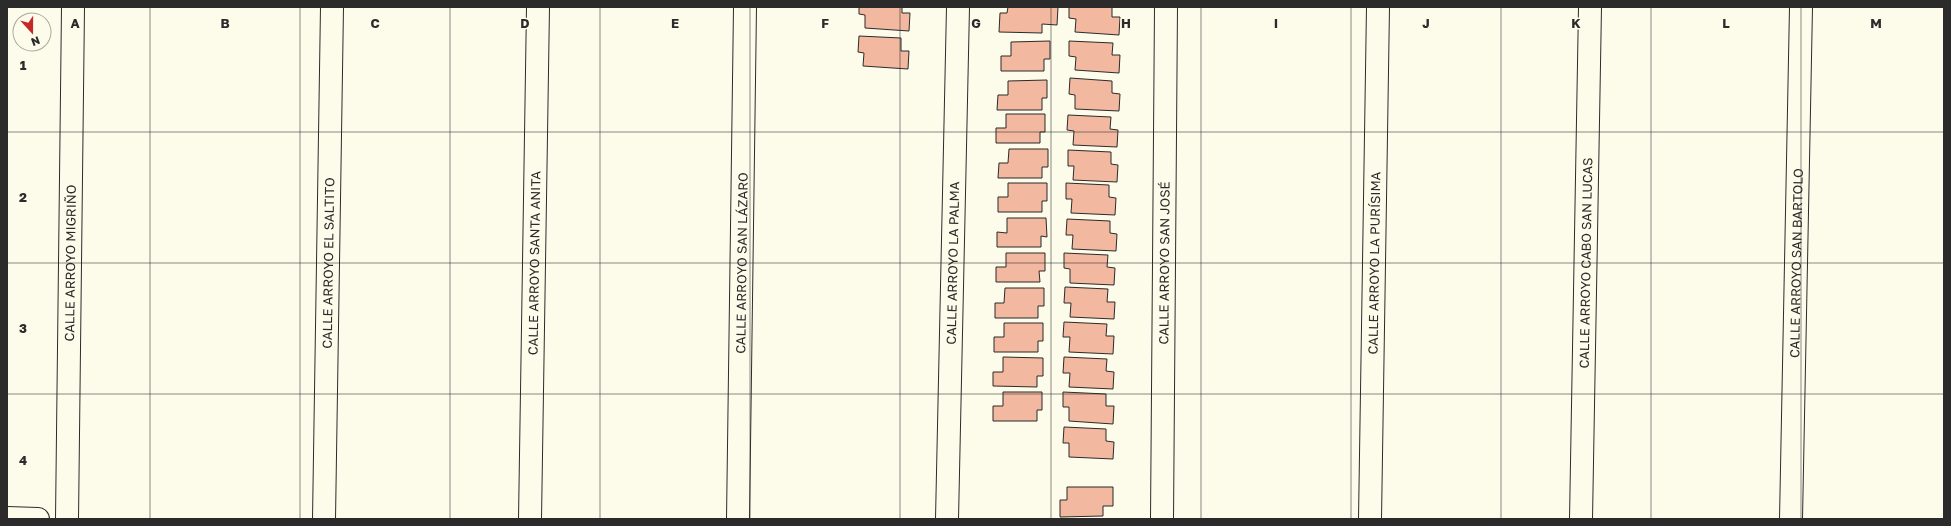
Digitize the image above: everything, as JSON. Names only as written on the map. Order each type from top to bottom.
[{"type":"street","name":"CALLE ARROYO MIGRIÑO","points":[[67,519],[73,7]]},
{"type":"street","name":"CALLE ARROYO EL SALTITO","points":[[324,519],[332,7]]},
{"type":"street","name":"CALLE ARROYO SANTA ANITA","points":[[530,519],[538,7]]},
{"type":"street","name":"CALLE ARROYO SAN LÁZARO","points":[[738,519],[745,7]]},
{"type":"street","name":"CALLE ARROYO LA PALMA","points":[[947,519],[958,7]]},
{"type":"street","name":"CALLE ARROYO SAN JOSÉ","points":[[1162,519],[1166,7]]},
{"type":"street","name":"CALLE ARROYO LA PURÍSIMA","points":[[1370,519],[1378,7]]},
{"type":"street","name":"CALLE ARROYO CABO SAN LUCAS","points":[[1581,519],[1590,7]]},
{"type":"street","name":"CALLE ARROYO SAN BARTOLO","points":[[1791,519],[1801,7]]},
{"type":"street","points":[[7,518],[38,519]]},
{"type":"building","points":[[859,7],[902,7],[902,13],[910,13],[909,31],[865,28],[865,15],[859,14]]},
{"type":"building","points":[[1008,7],[1058,7],[1057,25],[1042,24],[1042,33],[999,32],[1000,13],[1007,13]]},
{"type":"building","points":[[1069,7],[1112,7],[1112,17],[1120,17],[1119,35],[1075,32],[1076,19],[1069,18]]},
{"type":"building","points":[[859,36],[901,38],[901,51],[909,51],[908,69],[863,66],[864,53],[858,52]]},
{"type":"building","points":[[1050,41],[1050,59],[1044,59],[1044,71],[1001,71],[1001,56],[1011,56],[1011,42]]},
{"type":"building","points":[[1069,41],[1113,43],[1112,55],[1120,55],[1119,73],[1075,70],[1076,57],[1069,56]]},
{"type":"building","points":[[1070,78],[1112,81],[1112,93],[1120,94],[1119,111],[1075,109],[1075,95],[1069,94]]},
{"type":"building","points":[[1047,80],[1047,98],[1042,98],[1042,110],[997,110],[998,95],[1008,95],[1008,81]]},
{"type":"building","points":[[1006,114],[1045,114],[1045,132],[1040,132],[1040,143],[996,143],[996,128],[1006,128]]},
{"type":"building","points":[[1068,115],[1111,117],[1110,129],[1118,130],[1117,147],[1073,145],[1074,131],[1067,130]]},
{"type":"building","points":[[1009,149],[1048,149],[1048,167],[1042,167],[1042,178],[998,178],[999,163],[1008,163]]},
{"type":"building","points":[[1068,150],[1111,152],[1111,164],[1118,165],[1117,182],[1073,180],[1074,166],[1068,166]]},
{"type":"building","points":[[1008,183],[1047,183],[1047,201],[1042,201],[1042,212],[998,212],[998,197],[1008,197]]},
{"type":"building","points":[[1066,183],[1109,185],[1109,197],[1116,198],[1115,215],[1071,213],[1072,199],[1066,199]]},
{"type":"building","points":[[1007,218],[1046,218],[1047,237],[1041,236],[1041,247],[997,247],[997,232],[1007,233]]},
{"type":"building","points":[[1067,219],[1110,221],[1110,233],[1117,234],[1116,251],[1072,249],[1073,235],[1066,235]]},
{"type":"building","points":[[1006,253],[1045,253],[1045,271],[1039,271],[1040,282],[996,282],[996,267],[1006,267]]},
{"type":"building","points":[[1064,253],[1108,255],[1107,267],[1115,268],[1114,285],[1070,283],[1070,269],[1064,268]]},
{"type":"building","points":[[1065,287],[1108,289],[1107,302],[1115,302],[1114,319],[1070,317],[1071,303],[1064,303]]},
{"type":"building","points":[[1005,288],[1044,288],[1044,306],[1038,306],[1038,318],[995,318],[995,303],[1004,303]]},
{"type":"building","points":[[1064,322],[1107,324],[1106,336],[1114,336],[1113,354],[1069,352],[1070,337],[1063,337]]},
{"type":"building","points":[[1004,323],[1043,323],[1043,341],[1038,341],[1038,352],[994,352],[994,337],[1004,337]]},
{"type":"building","points":[[1003,357],[1043,358],[1043,376],[1037,376],[1037,387],[993,386],[993,372],[1003,372]]},
{"type":"building","points":[[1064,357],[1107,359],[1106,371],[1114,372],[1113,389],[1069,387],[1070,373],[1063,373]]},
{"type":"building","points":[[1003,392],[1042,392],[1042,410],[1037,410],[1037,421],[993,421],[993,406],[1003,406]]},
{"type":"building","points":[[1063,392],[1106,394],[1106,406],[1114,406],[1113,424],[1069,421],[1069,407],[1063,407]]},
{"type":"building","points":[[1064,427],[1106,429],[1106,441],[1114,442],[1113,459],[1069,457],[1069,443],[1063,443]]},
{"type":"building","points":[[1067,487],[1113,487],[1113,506],[1103,506],[1103,516],[1060,517],[1060,500],[1067,500]]}]
